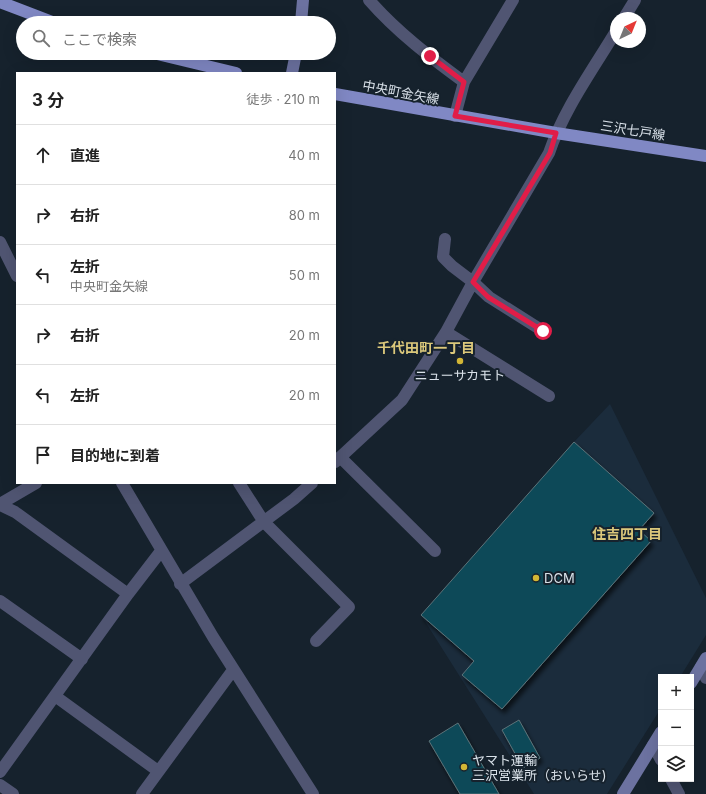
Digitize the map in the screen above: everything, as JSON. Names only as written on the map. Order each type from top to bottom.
[{"type":"main road","points":[[0,2],[37,16]]},
{"type":"main road","points":[[182,60],[232,72]]},
{"type":"main road","name":"中央町金矢線","points":[[336,94],[556,133]]},
{"type":"main road","name":"三沢七戸線","points":[[556,133],[706,156]]},
{"type":"street","points":[[302,16],[303,0]]},
{"type":"street","points":[[369,0],[381,14],[409,40],[464,82]]},
{"type":"street","points":[[455,116],[464,82],[513,0]]},
{"type":"street","points":[[628,12],[635,0]]},
{"type":"street","points":[[435,551],[338,459],[402,400],[446,332],[473,282],[550,153],[556,133],[565,115],[610,41]]},
{"type":"street","points":[[292,72],[295,60]]},
{"type":"street","points":[[445,239],[443,257],[452,266],[473,282],[488,297],[543,331]]},
{"type":"street","points":[[0,242],[16,274]]},
{"type":"street","points":[[446,332],[550,396]]},
{"type":"street","points":[[0,505],[34,484]]},
{"type":"street","points":[[123,484],[180,584],[233,670],[313,794]]},
{"type":"street","points":[[240,484],[264,522],[349,607],[316,640]]},
{"type":"street","points":[[180,584],[264,522],[311,484]]},
{"type":"street","points":[[0,505],[15,512],[128,594]]},
{"type":"street","points":[[0,772],[128,594],[161,551]]},
{"type":"street","points":[[0,601],[82,659]]},
{"type":"street","points":[[694,680],[704,668]]},
{"type":"street","points":[[142,794],[233,670]]},
{"type":"street","points":[[55,696],[158,771]]},
{"type":"street","points":[[623,794],[658,737]]},
{"type":"street","points":[[653,745],[658,754]]},
{"type":"street","points":[[673,782],[679,794]]},
{"type":"street","points":[[0,785],[13,794]]},
{"type":"shaded area","points":[[610,404],[706,598],[706,635],[682,674],[658,674],[658,713],[607,794],[534,794],[421,615],[574,442]]},
{"type":"building","name":"DCM","points":[[574,442],[654,513],[639,530],[651,541],[502,709],[462,675],[474,661],[421,615]]},
{"type":"building","points":[[519,720],[540,758],[523,768],[502,730]]},
{"type":"building","name":"ヤマト運輸 三沢営業所（おいらせ)","points":[[458,723],[499,794],[460,794],[429,741]]},
{"type":"place","name":"ニューサカモト","points":[[460,361]]},
{"type":"place","name":"DCM","points":[[536,578]]},
{"type":"place","name":"ヤマト運輸 三沢営業所（おいらせ)","points":[[464,767]]},
{"type":"district","name":"千代田町一丁目","points":[[426,347]]},
{"type":"district","name":"住吉四丁目","points":[[627,533]]},
{"type":"route","points":[[430,56],[464,82],[455,116],[556,133],[550,153],[473,282],[488,297],[543,331]]}]
